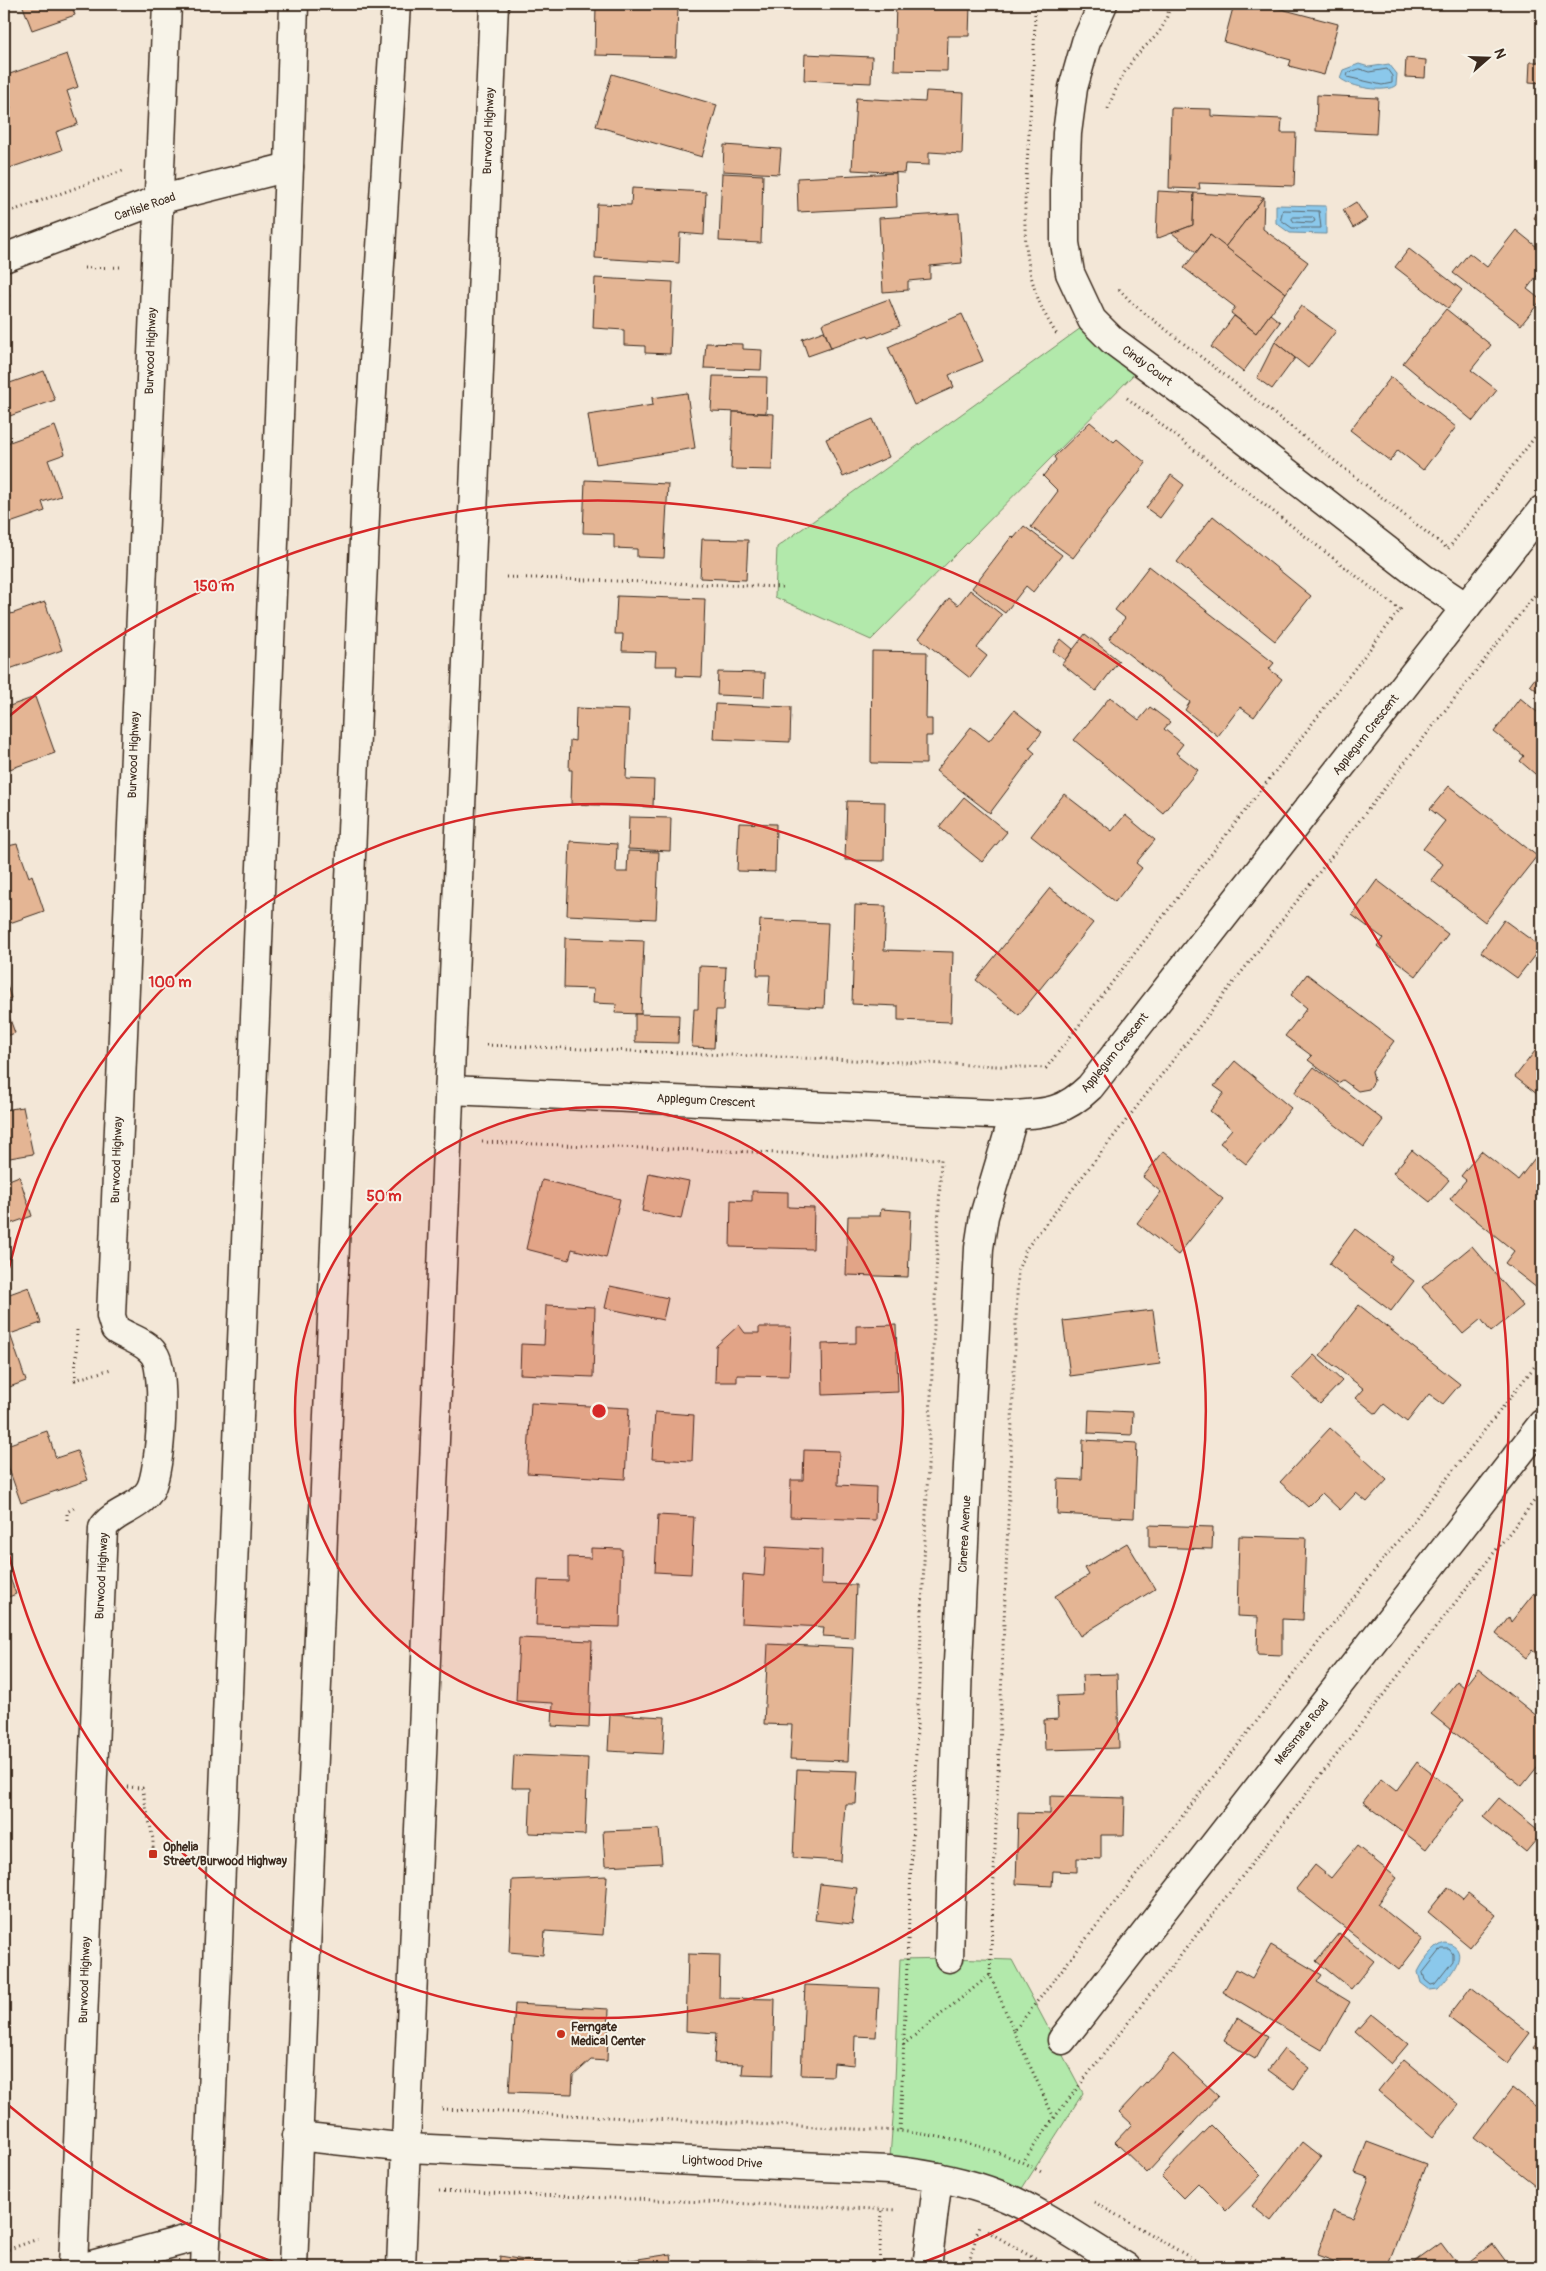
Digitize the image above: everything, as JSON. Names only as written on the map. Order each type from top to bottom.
[{"type":"main road","name":"Burwood Highway","points":[[74,2267],[103,1528],[107,1522],[136,1506],[146,1494],[156,1475],[160,1455],[160,1390],[156,1356],[142,1342],[115,1329],[111,1316],[167,4]]},
{"type":"main road","points":[[205,2267],[294,4]]},
{"type":"main road","points":[[293,2267],[366,501],[396,4]]},
{"type":"main road","name":"Burwood Highway","points":[[401,2267],[408,2148],[494,4]]},
{"type":"main road","name":"Cindy Court","points":[[1103,4],[1086,42],[1073,88],[1067,132],[1065,180],[1065,243],[1070,274],[1092,320],[1112,340],[1200,405],[1424,579],[1466,607]]},
{"type":"main road","name":"Carlisle Road","points":[[4,258],[158,200],[289,167]]},
{"type":"main road","name":"Applegum Crescent","points":[[450,1090],[1014,1115],[1056,1110],[1074,1103],[1090,1087],[1542,510]]},
{"type":"main road","name":"Cinerea Avenue","points":[[949,1958],[958,1662],[979,1248],[984,1216],[1014,1115]]},
{"type":"main road","name":"Messmate Road","points":[[1062,2040],[1542,1424]]},
{"type":"main road","name":"Lightwood Drive","points":[[297,2136],[408,2148],[889,2170],[938,2177],[968,2184],[1008,2198],[1126,2267]]},
{"type":"main road","points":[[926,2267],[938,2177]]},
{"type":"main road","points":[[84,2267],[206,2234]]},
{"type":"path","points":[[1105,116],[1119,82],[1131,62],[1155,38],[1163,26],[1170,4]]},
{"type":"path","points":[[4,214],[125,170]]},
{"type":"path","points":[[76,271],[94,266],[122,267]]},
{"type":"path","points":[[1114,284],[1133,304],[1448,549],[1542,428]]},
{"type":"path","points":[[4,297],[22,291]]},
{"type":"path","points":[[503,576],[782,587]]},
{"type":"path","points":[[1054,2118],[990,1975],[1017,1290],[1020,1260],[1026,1249],[1542,586]]},
{"type":"path","points":[[485,1045],[1046,1068],[1400,610]]},
{"type":"path","points":[[438,2109],[900,2131],[941,1159],[482,1141]]},
{"type":"path","points":[[1014,2031],[1542,1357]]},
{"type":"path","points":[[1023,2162],[1054,2118],[1542,1491]]},
{"type":"path","points":[[125,1787],[142,1788],[153,1839],[154,1854]]},
{"type":"path","points":[[903,2046],[990,1975]]},
{"type":"path","points":[[436,2191],[899,2210]]},
{"type":"path","points":[[880,2267],[882,2210]]},
{"type":"path","points":[[968,2267],[979,2226],[1049,2267]]},
{"type":"path","points":[[4,2251],[39,2238]]},
{"type":"green space","points":[[1092,320],[1144,364],[871,640],[775,597],[777,547]]},
{"type":"green space","points":[[900,1959],[1012,1960],[1083,2093],[1014,2201],[889,2170],[894,2105]]},
{"type":"water","points":[[1359,64],[1369,67],[1389,64],[1397,74],[1396,85],[1385,89],[1359,87],[1340,78],[1343,70]]},
{"type":"water","points":[[1276,205],[1326,206],[1326,234],[1290,233],[1276,223]]},
{"type":"water","points":[[1445,1943],[1454,1946],[1458,1951],[1459,1957],[1448,1978],[1438,1989],[1430,1990],[1421,1983],[1418,1972],[1433,1951]]},
{"type":"building","points":[[22,4],[71,4],[75,15],[32,30]]},
{"type":"building","points":[[596,4],[678,7],[676,57],[595,55]]},
{"type":"building","points":[[896,4],[970,4],[969,36],[948,36],[947,71],[894,70]]},
{"type":"building","points":[[1234,4],[1262,4],[1338,24],[1324,75],[1289,66],[1291,60],[1224,42]]},
{"type":"building","points":[[1541,8],[1542,83],[1529,82],[1530,62],[1538,62]]},
{"type":"building","points":[[67,54],[78,87],[67,91],[78,124],[56,132],[62,150],[4,170],[4,111],[11,108],[4,85],[4,76]]},
{"type":"building","points":[[805,54],[872,57],[871,83],[804,80]]},
{"type":"building","points":[[1406,58],[1426,60],[1425,78],[1405,77]]},
{"type":"building","points":[[612,74],[717,105],[702,157],[596,126]]},
{"type":"building","points":[[926,91],[964,93],[962,154],[929,152],[929,165],[905,164],[904,173],[852,170],[856,98],[925,102]]},
{"type":"building","points":[[1317,95],[1378,98],[1376,134],[1316,131]]},
{"type":"building","points":[[1171,108],[1211,109],[1211,116],[1282,119],[1281,133],[1296,133],[1294,186],[1199,183],[1200,189],[1169,188]]},
{"type":"building","points":[[724,145],[781,149],[779,174],[723,171]]},
{"type":"building","points":[[722,173],[763,175],[761,243],[719,241]]},
{"type":"building","points":[[896,173],[897,207],[798,212],[797,178]]},
{"type":"building","points":[[632,188],[706,192],[704,235],[680,233],[679,263],[595,258],[597,204],[631,205]]},
{"type":"building","points":[[1158,191],[1194,193],[1193,225],[1156,239]]},
{"type":"building","points":[[1194,193],[1264,197],[1225,247],[1210,235],[1196,252],[1172,233],[1193,225]]},
{"type":"building","points":[[1264,197],[1263,229],[1308,262],[1286,293],[1225,247]]},
{"type":"building","points":[[1356,202],[1367,219],[1353,228],[1343,210]]},
{"type":"building","points":[[1542,206],[1542,224],[1534,218]]},
{"type":"building","points":[[959,213],[962,263],[930,266],[930,279],[908,281],[908,290],[883,292],[879,218]]},
{"type":"building","points":[[1516,230],[1542,251],[1542,269],[1527,289],[1541,300],[1521,325],[1453,273],[1469,253],[1487,267]]},
{"type":"building","points":[[1210,235],[1286,293],[1256,333],[1231,313],[1235,307],[1184,268]]},
{"type":"building","points":[[1409,249],[1462,290],[1448,308],[1395,267]]},
{"type":"building","points":[[595,278],[673,282],[670,354],[645,353],[645,346],[624,345],[624,330],[593,328]]},
{"type":"building","points":[[889,299],[900,326],[869,338],[868,335],[831,348],[822,324]]},
{"type":"building","points":[[1301,306],[1336,331],[1308,368],[1275,342]]},
{"type":"building","points":[[1446,309],[1491,345],[1471,370],[1497,390],[1473,421],[1403,363]]},
{"type":"building","points":[[962,314],[983,361],[949,375],[954,387],[914,405],[888,347]]},
{"type":"building","points":[[1270,314],[1280,322],[1243,372],[1211,347],[1234,316],[1256,333]]},
{"type":"building","points":[[824,331],[831,348],[808,356],[802,339]]},
{"type":"building","points":[[1275,342],[1295,358],[1272,389],[1257,378]]},
{"type":"building","points":[[706,343],[743,344],[743,349],[762,350],[761,370],[704,368]]},
{"type":"building","points":[[44,371],[55,400],[4,418],[4,376],[7,384]]},
{"type":"building","points":[[713,376],[767,377],[766,413],[711,411]]},
{"type":"building","points":[[1391,377],[1456,427],[1423,470],[1398,450],[1390,461],[1350,430]]},
{"type":"building","points":[[687,393],[695,448],[596,464],[588,415],[653,405],[652,398]]},
{"type":"building","points":[[733,412],[774,414],[772,470],[731,469]]},
{"type":"building","points":[[873,419],[889,457],[843,477],[826,439]]},
{"type":"building","points":[[1090,422],[1114,442],[1117,439],[1146,463],[1073,558],[1031,527],[1058,491],[1043,476],[1056,460],[1054,457]]},
{"type":"building","points":[[55,426],[65,454],[48,460],[61,496],[42,502],[45,511],[4,525],[4,444]]},
{"type":"building","points":[[1171,475],[1184,485],[1160,518],[1146,508]]},
{"type":"building","points":[[585,480],[668,484],[664,558],[637,557],[637,549],[614,548],[614,534],[583,533]]},
{"type":"building","points":[[1213,516],[1311,596],[1275,641],[1177,562]]},
{"type":"building","points":[[1024,526],[1062,555],[1033,592],[1026,586],[1005,613],[972,588],[1012,536],[1014,538]]},
{"type":"building","points":[[702,539],[748,540],[746,580],[700,578]]},
{"type":"building","points":[[1149,566],[1274,663],[1269,669],[1282,679],[1254,717],[1240,707],[1218,736],[1185,710],[1190,702],[1109,639],[1125,618],[1115,610]]},
{"type":"building","points":[[970,590],[1002,615],[977,648],[987,656],[970,678],[919,638],[949,598],[958,605]]},
{"type":"building","points":[[4,591],[11,614],[45,602],[62,650],[4,671]]},
{"type":"building","points":[[617,596],[705,599],[702,677],[676,676],[677,666],[655,666],[656,652],[622,651],[623,634],[615,634]]},
{"type":"building","points":[[1085,634],[1119,661],[1096,691],[1062,664]]},
{"type":"building","points":[[1061,639],[1073,649],[1065,660],[1053,651]]},
{"type":"building","points":[[872,651],[927,652],[926,719],[932,719],[932,736],[926,736],[926,764],[871,763]]},
{"type":"building","points":[[1542,669],[1542,695],[1530,685]]},
{"type":"building","points":[[718,672],[765,673],[764,697],[717,695]]},
{"type":"building","points":[[35,697],[55,753],[4,771],[4,708]]},
{"type":"building","points":[[1110,697],[1139,720],[1150,707],[1170,722],[1164,729],[1183,744],[1176,753],[1198,770],[1163,813],[1074,740]]},
{"type":"building","points":[[1520,698],[1542,716],[1542,780],[1520,761],[1524,756],[1494,732]]},
{"type":"building","points":[[715,704],[791,707],[790,742],[713,739]]},
{"type":"building","points":[[576,708],[629,710],[626,779],[654,780],[653,807],[571,804],[572,770],[569,770],[570,740],[575,741]]},
{"type":"building","points":[[1014,710],[1042,732],[1029,748],[1035,753],[990,813],[936,771],[971,727],[989,741]]},
{"type":"building","points":[[1449,786],[1537,856],[1485,922],[1431,880],[1443,864],[1423,849],[1445,821],[1430,809]]},
{"type":"building","points":[[1064,794],[1112,831],[1125,815],[1155,840],[1136,863],[1142,868],[1115,902],[1031,836]]},
{"type":"building","points":[[964,797],[1007,832],[982,862],[939,827]]},
{"type":"building","points":[[847,801],[885,802],[884,861],[845,860]]},
{"type":"building","points":[[629,817],[671,818],[670,851],[628,849]]},
{"type":"building","points":[[739,823],[776,824],[775,872],[737,871]]},
{"type":"building","points":[[7,841],[8,846],[17,844],[29,877],[32,875],[44,911],[4,925],[4,842]]},
{"type":"building","points":[[570,841],[617,844],[616,872],[627,872],[628,851],[659,852],[656,919],[567,915]]},
{"type":"building","points":[[1377,880],[1448,934],[1416,976],[1377,946],[1383,938],[1352,915]]},
{"type":"building","points":[[1050,888],[1093,923],[1019,1015],[976,980]]},
{"type":"building","points":[[855,905],[886,906],[884,950],[953,952],[951,1022],[898,1020],[898,1006],[852,1004]]},
{"type":"building","points":[[760,920],[828,923],[824,1008],[768,1005],[770,975],[757,975]]},
{"type":"building","points":[[1504,920],[1541,947],[1517,978],[1481,952]]},
{"type":"building","points":[[565,938],[644,941],[641,1014],[615,1013],[616,1004],[593,1003],[594,989],[564,988]]},
{"type":"building","points":[[699,966],[726,967],[724,1010],[716,1010],[714,1048],[692,1047],[694,1009],[698,1009]]},
{"type":"building","points":[[1307,974],[1394,1041],[1372,1071],[1374,1081],[1369,1089],[1358,1091],[1343,1080],[1338,1083],[1308,1060],[1312,1056],[1285,1036],[1307,1008],[1291,995]]},
{"type":"building","points":[[4,976],[11,998],[4,1001]]},
{"type":"building","points":[[4,1003],[15,1033],[4,1037]]},
{"type":"building","points":[[635,1014],[679,1015],[678,1043],[635,1042]]},
{"type":"building","points":[[1542,1042],[1542,1098],[1515,1077]]},
{"type":"building","points":[[1235,1061],[1291,1108],[1246,1164],[1220,1143],[1232,1129],[1210,1111],[1224,1093],[1214,1086]]},
{"type":"building","points":[[1314,1067],[1383,1120],[1364,1147],[1294,1093]]},
{"type":"building","points":[[23,1107],[33,1154],[4,1159],[4,1110]]},
{"type":"building","points":[[1412,1150],[1449,1180],[1430,1202],[1393,1173]]},
{"type":"building","points":[[1164,1151],[1223,1199],[1178,1255],[1137,1223],[1161,1192],[1143,1177]]},
{"type":"building","points":[[1481,1151],[1518,1180],[1538,1154],[1542,1157],[1542,1292],[1505,1263],[1514,1251],[1450,1199],[1466,1180],[1461,1176]]},
{"type":"building","points":[[649,1173],[689,1181],[681,1219],[642,1211]]},
{"type":"building","points":[[19,1176],[32,1216],[4,1226],[4,1182]]},
{"type":"building","points":[[542,1180],[620,1199],[606,1258],[572,1249],[569,1260],[526,1249]]},
{"type":"building","points":[[752,1191],[788,1192],[788,1207],[814,1208],[813,1249],[730,1247],[731,1200],[752,1201]]},
{"type":"building","points":[[881,1209],[911,1211],[908,1277],[846,1275],[848,1216],[880,1216]]},
{"type":"building","points":[[1355,1229],[1393,1257],[1389,1262],[1414,1281],[1391,1311],[1329,1264]]},
{"type":"building","points":[[1472,1246],[1523,1306],[1491,1332],[1481,1319],[1463,1334],[1422,1287]]},
{"type":"building","points":[[610,1286],[668,1298],[663,1320],[605,1308]]},
{"type":"building","points":[[29,1287],[41,1323],[10,1334],[26,1381],[4,1389],[4,1296]]},
{"type":"building","points":[[546,1305],[595,1307],[593,1377],[520,1374],[521,1344],[544,1345]]},
{"type":"building","points":[[1359,1305],[1460,1384],[1443,1404],[1429,1394],[1407,1422],[1384,1404],[1376,1414],[1356,1398],[1364,1389],[1320,1355]]},
{"type":"building","points":[[1153,1310],[1160,1364],[1070,1376],[1063,1321]]},
{"type":"building","points":[[739,1325],[745,1333],[759,1333],[759,1327],[791,1327],[789,1376],[737,1375],[737,1382],[715,1382],[716,1346]]},
{"type":"building","points":[[896,1325],[898,1392],[823,1395],[822,1344],[856,1343],[856,1326]]},
{"type":"building","points":[[1314,1355],[1342,1381],[1320,1404],[1292,1378]]},
{"type":"building","points":[[531,1403],[629,1408],[625,1479],[527,1473]]},
{"type":"building","points":[[1089,1410],[1133,1412],[1132,1435],[1088,1433]]},
{"type":"building","points":[[655,1412],[694,1415],[692,1461],[652,1459]]},
{"type":"building","points":[[1330,1428],[1387,1480],[1367,1502],[1356,1493],[1340,1510],[1322,1493],[1308,1507],[1280,1482]]},
{"type":"building","points":[[47,1431],[56,1458],[77,1451],[88,1480],[21,1503],[4,1455],[4,1446]]},
{"type":"building","points":[[1083,1440],[1137,1443],[1134,1518],[1057,1514],[1058,1479],[1082,1480]]},
{"type":"building","points":[[804,1450],[839,1451],[838,1485],[876,1487],[875,1520],[790,1517],[791,1480],[803,1480]]},
{"type":"building","points":[[658,1515],[694,1517],[691,1574],[655,1572]]},
{"type":"building","points":[[1149,1525],[1213,1527],[1212,1549],[1149,1547]]},
{"type":"building","points":[[1239,1536],[1306,1538],[1303,1620],[1282,1619],[1282,1655],[1257,1654],[1258,1617],[1237,1616]]},
{"type":"building","points":[[1127,1543],[1155,1589],[1080,1636],[1055,1596],[1089,1575],[1085,1568]]},
{"type":"building","points":[[766,1547],[822,1550],[821,1584],[856,1585],[854,1638],[823,1636],[824,1627],[741,1623],[743,1574],[764,1576]]},
{"type":"building","points":[[591,1548],[622,1549],[620,1627],[536,1625],[538,1580],[568,1581],[568,1557],[591,1558]]},
{"type":"building","points":[[4,1562],[16,1594],[4,1599]]},
{"type":"building","points":[[1534,1593],[1542,1599],[1542,1659],[1532,1650],[1526,1658],[1496,1634],[1509,1617],[1511,1622]]},
{"type":"building","points":[[519,1638],[592,1641],[589,1728],[552,1726],[553,1703],[516,1701]]},
{"type":"building","points":[[768,1644],[853,1648],[848,1761],[790,1759],[792,1725],[764,1724]]},
{"type":"building","points":[[1478,1669],[1542,1720],[1542,1761],[1522,1786],[1431,1714],[1457,1681],[1464,1687]]},
{"type":"building","points":[[1117,1674],[1119,1748],[1045,1750],[1044,1720],[1058,1719],[1057,1696],[1083,1695],[1082,1675]]},
{"type":"building","points":[[610,1714],[665,1717],[663,1754],[608,1751]]},
{"type":"building","points":[[514,1755],[588,1758],[585,1835],[529,1833],[531,1788],[512,1788]]},
{"type":"building","points":[[1417,1762],[1464,1799],[1426,1849],[1363,1802],[1381,1779],[1396,1791]]},
{"type":"building","points":[[797,1769],[858,1771],[856,1804],[845,1804],[841,1861],[793,1858]]},
{"type":"building","points":[[1050,1796],[1125,1798],[1124,1835],[1101,1835],[1101,1859],[1077,1858],[1077,1872],[1053,1871],[1052,1886],[1016,1884],[1018,1813],[1050,1814]]},
{"type":"building","points":[[1499,1798],[1542,1833],[1526,1852],[1483,1817]]},
{"type":"building","points":[[659,1829],[662,1863],[605,1866],[603,1831]]},
{"type":"building","points":[[1357,1846],[1397,1878],[1377,1904],[1422,1940],[1399,1970],[1296,1889],[1315,1865],[1331,1878]]},
{"type":"building","points":[[607,1876],[603,1935],[545,1931],[543,1955],[509,1952],[512,1880]]},
{"type":"building","points":[[820,1884],[857,1888],[852,1924],[815,1920]]},
{"type":"building","points":[[1448,1887],[1463,1899],[1468,1893],[1496,1915],[1470,1947],[1428,1912]]},
{"type":"building","points":[[1339,1933],[1374,1961],[1351,1989],[1316,1961]]},
{"type":"building","points":[[1271,1945],[1322,1975],[1317,1982],[1350,2002],[1322,2050],[1223,1992],[1236,1969],[1252,1978]]},
{"type":"building","points":[[688,1954],[720,1955],[719,1998],[775,1999],[773,2075],[742,2074],[743,2064],[714,2063],[716,2033],[686,2031]]},
{"type":"building","points":[[805,1985],[879,1988],[876,2037],[855,2036],[854,2065],[834,2063],[833,2076],[801,2075]]},
{"type":"building","points":[[1471,1987],[1530,2033],[1507,2063],[1448,2017]]},
{"type":"building","name":"Ferngate Medical Center","points":[[515,2004],[609,2009],[607,2061],[591,2060],[573,2076],[572,2094],[509,2092]]},
{"type":"building","points":[[1371,2014],[1408,2044],[1391,2064],[1355,2032]]},
{"type":"building","points":[[1237,2018],[1268,2036],[1255,2059],[1224,2041]]},
{"type":"building","points":[[1542,2036],[1542,2055],[1533,2048]]},
{"type":"building","points":[[1284,2049],[1309,2068],[1294,2089],[1268,2070]]},
{"type":"building","points":[[1173,2054],[1218,2096],[1147,2173],[1115,2142],[1132,2124],[1119,2112]]},
{"type":"building","points":[[1404,2059],[1459,2105],[1433,2137],[1378,2091]]},
{"type":"building","points":[[1512,2088],[1535,2106],[1540,2100],[1542,2101],[1542,2175],[1535,2185],[1474,2137]]},
{"type":"building","points":[[1211,2125],[1261,2175],[1226,2211],[1198,2183],[1183,2198],[1161,2176]]},
{"type":"building","points":[[1302,2142],[1321,2157],[1271,2221],[1252,2206]]},
{"type":"building","points":[[1367,2142],[1426,2164],[1387,2267],[1343,2267],[1344,2265],[1317,2255],[1333,2211],[1353,2218],[1369,2178],[1355,2173]]},
{"type":"building","points":[[1441,2243],[1459,2267],[1408,2267]]},
{"type":"building","points":[[1493,2244],[1510,2267],[1463,2267]]},
{"type":"building","points":[[671,2254],[673,2267],[618,2267],[618,2262]]},
{"type":"building","points":[[500,2256],[554,2265],[554,2267],[476,2267],[477,2263],[499,2266]]},
{"type":"building","points":[[747,2260],[861,2264],[861,2267],[747,2267]]},
{"type":"place","name":"Ophelia Street/Burwood Highway","points":[[153,1854]]},
{"type":"place","name":"Ferngate Medical Center","points":[[561,2034]]}]
